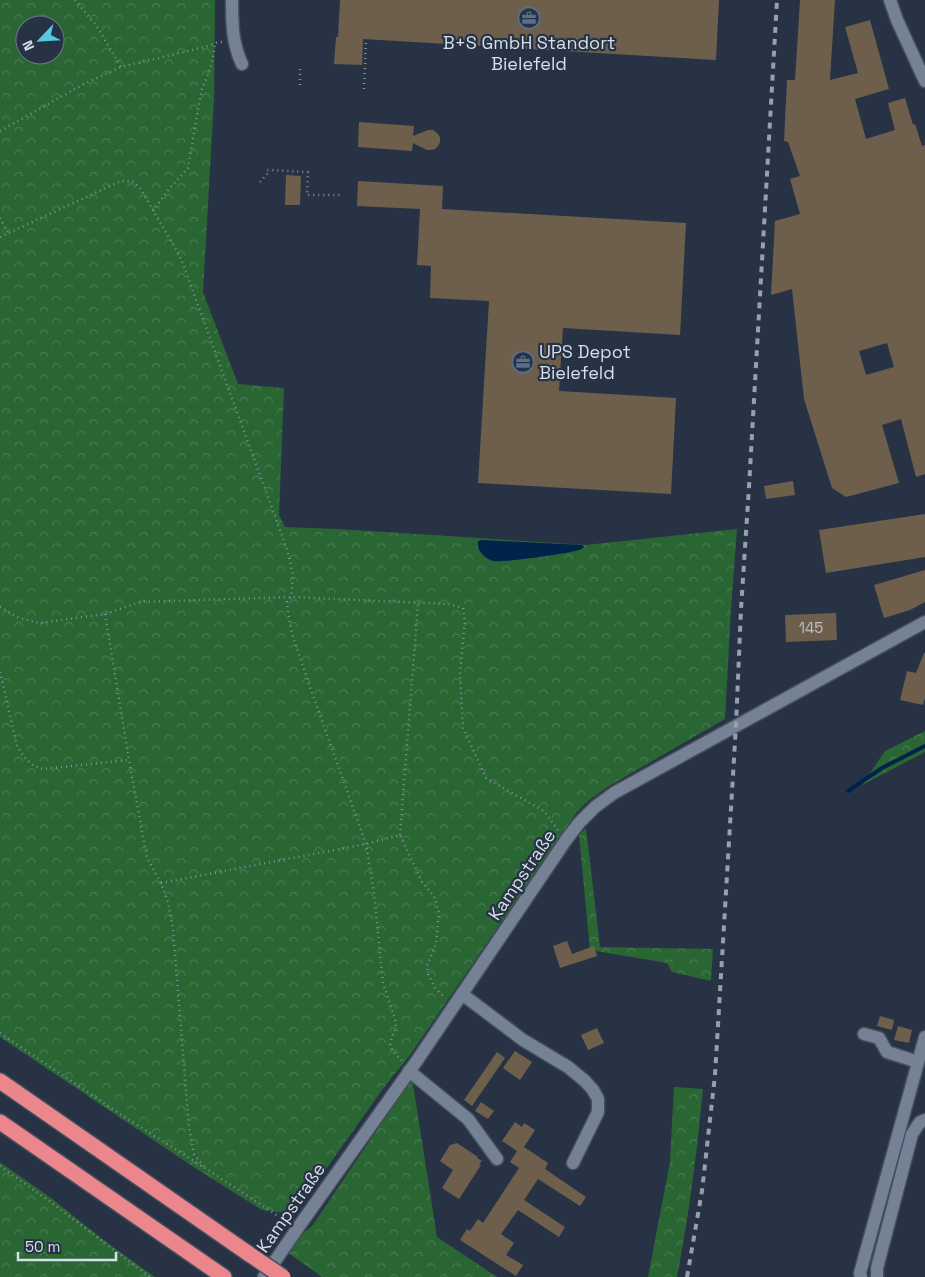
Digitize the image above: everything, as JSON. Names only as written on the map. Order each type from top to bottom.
[{"type":"highway","points":[[0,1081],[283,1277]]},
{"type":"highway","points":[[0,1122],[224,1277]]},
{"type":"street","points":[[232,0],[236,52],[242,64]]},
{"type":"street","points":[[890,0],[897,20],[925,81]]},
{"type":"street","name":"Kampstraße","points":[[264,1277],[410,1070],[566,840],[595,806],[614,793],[925,622]]},
{"type":"street","points":[[462,994],[523,1040],[568,1067],[593,1090],[598,1099],[598,1112],[573,1163]]},
{"type":"street","points":[[864,1034],[879,1038],[887,1052],[918,1062]]},
{"type":"street","points":[[861,1277],[860,1273],[925,1037]]},
{"type":"street","points":[[410,1070],[468,1119],[497,1159]]},
{"type":"street","points":[[877,1277],[877,1268],[912,1134],[920,1122],[925,1120]]},
{"type":"path","points":[[75,0],[96,25],[121,67]]},
{"type":"path","points":[[364,89],[366,39]]},
{"type":"path","points":[[0,131],[82,85],[121,67],[217,43],[211,67],[202,89],[188,168],[153,211]]},
{"type":"path","points":[[300,67],[300,85]]},
{"type":"path","points":[[260,182],[268,170],[308,172],[306,195],[340,195]]},
{"type":"path","points":[[0,237],[121,181],[132,181],[140,188],[177,251],[287,549],[293,574],[291,596],[288,602],[292,634],[366,844],[374,893],[384,983],[396,1022],[390,1045],[392,1050],[410,1070]]},
{"type":"path","points":[[0,218],[8,233]]},
{"type":"path","points":[[0,607],[19,618],[40,623],[105,614],[140,602],[291,596],[449,604],[463,608],[465,620],[460,673],[463,728],[486,778],[544,811],[566,840]]},
{"type":"path","points":[[418,603],[400,835],[422,882],[434,896],[439,913],[436,944],[427,966],[428,974],[435,988],[454,1006]]},
{"type":"path","points":[[105,614],[147,858],[161,883],[168,902],[173,930],[189,1128],[194,1154],[205,1168]]},
{"type":"path","points":[[0,672],[17,746],[25,758],[34,766],[43,769],[129,760]]},
{"type":"path","points":[[161,883],[366,844],[400,835]]},
{"type":"path","points":[[0,1033],[120,1114],[297,1229]]},
{"type":"path","points":[[0,1166],[150,1277]]},
{"type":"green space","points":[[0,0],[215,0],[214,100],[203,292],[238,384],[284,388],[279,515],[285,527],[586,545],[737,529],[725,719],[609,786],[589,800],[577,812],[410,1055],[385,1086],[294,1214],[262,1210],[195,1168],[0,1037]]},
{"type":"green space","points":[[925,731],[925,752],[862,785],[885,751]]},
{"type":"green space","points":[[586,828],[600,947],[713,949],[711,981],[672,972],[667,963],[590,950],[579,835]]},
{"type":"green space","points":[[412,1078],[437,1237],[497,1277],[322,1277],[287,1252],[296,1239],[312,1226]]},
{"type":"green space","points":[[674,1087],[703,1089],[692,1183],[677,1277],[648,1277],[670,1162]]},
{"type":"green space","points":[[0,1162],[51,1198],[110,1245],[155,1277],[0,1277]]},
{"type":"water","points":[[478,541],[582,545],[584,547],[576,551],[552,555],[509,561],[493,561],[484,556],[479,550]]},
{"type":"building","name":"B+S GmbH Standort Bielefeld","points":[[340,0],[719,0],[716,60],[363,39],[362,65],[334,64]]},
{"type":"building","points":[[800,0],[835,0],[830,80],[858,73],[845,27],[870,20],[889,89],[855,99],[866,139],[895,130],[888,103],[905,98],[913,125],[915,124],[922,146],[925,145],[925,474],[916,477],[901,419],[882,425],[899,483],[846,497],[832,488],[804,399],[792,289],[771,295],[775,221],[800,214],[790,179],[800,176],[788,142],[784,141],[787,80],[795,80]],"holes":[[[887,343],[894,367],[866,375],[859,351]]]},
{"type":"building","points":[[359,122],[414,126],[413,136],[433,130],[440,137],[440,142],[435,149],[430,150],[413,143],[412,151],[358,147]]},
{"type":"building","points":[[286,175],[301,176],[300,205],[285,205]]},
{"type":"building","name":"UPS Depot Bielefeld","points":[[358,181],[443,186],[442,209],[686,223],[680,335],[563,328],[559,391],[676,398],[671,494],[478,483],[489,301],[430,298],[431,266],[417,265],[420,209],[357,206]]},
{"type":"building","points":[[793,481],[795,495],[766,499],[764,486]]},
{"type":"building","points":[[925,514],[925,557],[826,573],[819,530]]},
{"type":"building","points":[[925,570],[925,602],[910,610],[884,618],[874,585]]},
{"type":"building","points":[[836,613],[837,640],[786,642],[785,615]]},
{"type":"building","points":[[924,653],[925,698],[923,705],[900,700],[907,671],[916,673]]},
{"type":"building","points":[[567,941],[572,954],[594,946],[597,956],[560,968],[553,946]]},
{"type":"building","points":[[880,1016],[894,1020],[892,1030],[877,1026]]},
{"type":"building","points":[[898,1026],[912,1030],[909,1043],[894,1040]]},
{"type":"building","points":[[597,1028],[604,1043],[588,1050],[581,1035]]},
{"type":"building","points":[[515,1051],[532,1062],[520,1080],[503,1068]]},
{"type":"building","points":[[497,1052],[505,1058],[472,1106],[464,1100]]},
{"type":"building","points":[[481,1102],[494,1111],[488,1119],[475,1111]]},
{"type":"building","points":[[515,1122],[522,1127],[524,1123],[535,1130],[524,1147],[548,1163],[545,1169],[586,1197],[580,1206],[538,1179],[524,1200],[565,1227],[559,1237],[518,1210],[501,1234],[514,1243],[506,1255],[523,1265],[516,1276],[460,1240],[467,1229],[470,1231],[478,1219],[483,1223],[519,1168],[510,1162],[517,1151],[502,1141]]},
{"type":"building","points":[[457,1143],[482,1161],[459,1199],[442,1188],[453,1170],[440,1161],[450,1145]]},
{"type":"waterway","points":[[848,791],[882,768],[925,746]]},
{"type":"railway","points":[[687,1277],[702,1191],[715,1075],[777,0]]},
{"type":"place","name":"B+S GmbH Standort Bielefeld","points":[[529,18]]},
{"type":"place","name":"UPS Depot Bielefeld","points":[[523,362]]}]
